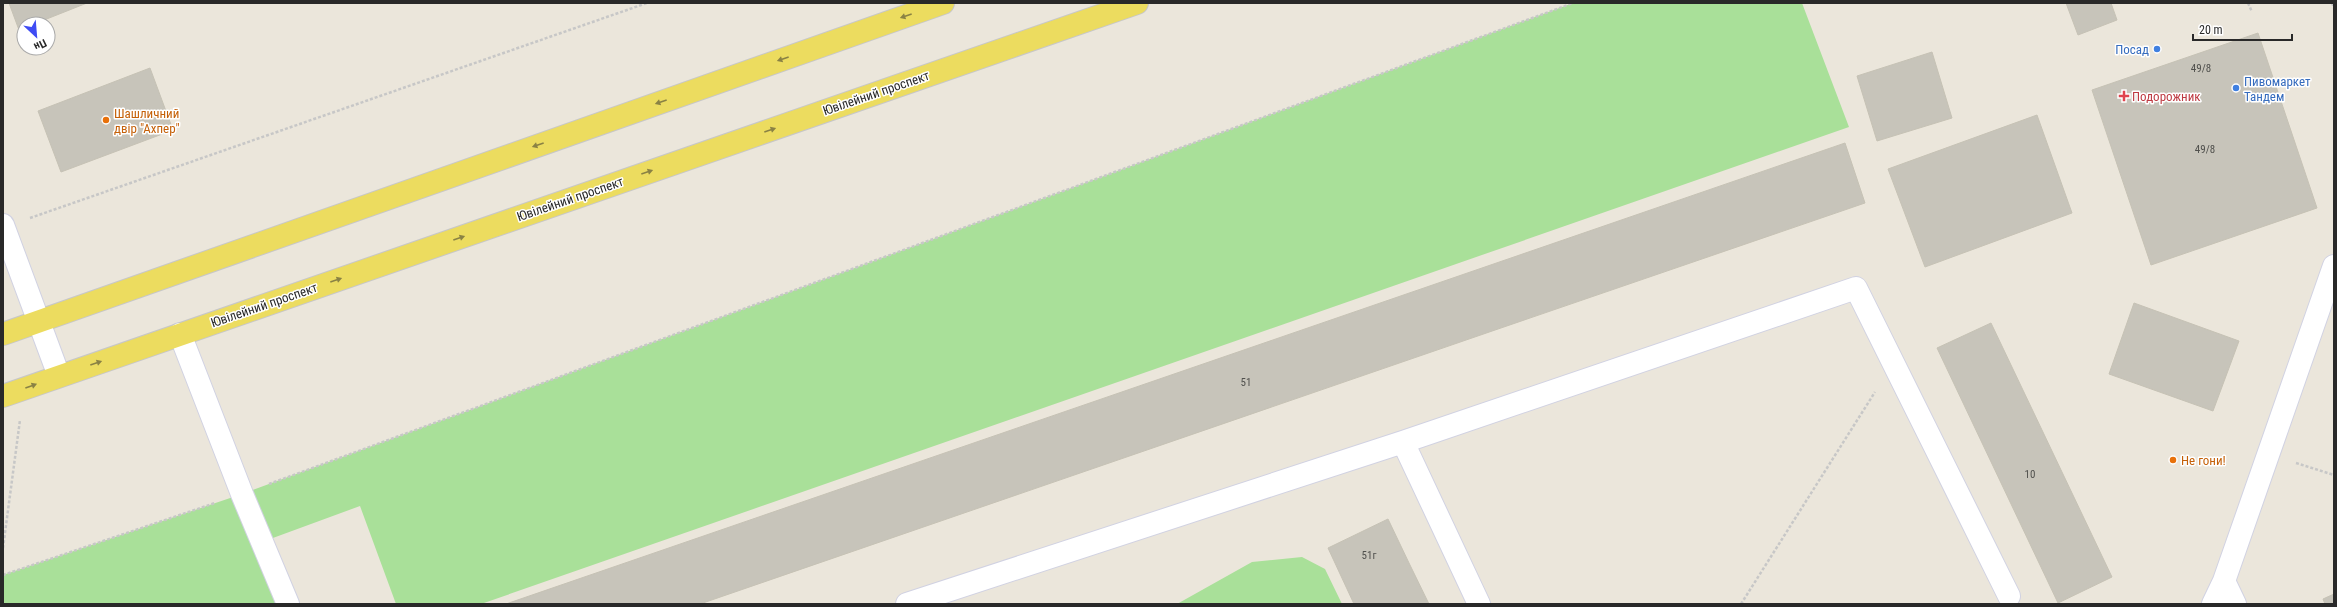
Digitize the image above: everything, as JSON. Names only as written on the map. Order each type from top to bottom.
[{"type":"main road","points":[[3,334],[943,3]]},
{"type":"main road","name":"Ювілейний проспект","points":[[3,396],[1137,3]]},
{"type":"street","points":[[4,226],[59,376]]},
{"type":"street","points":[[2213,604],[2224,580],[2334,266]]},
{"type":"street","points":[[907,604],[1403,442],[1856,288],[2009,596]]},
{"type":"street","points":[[180,334],[242,494],[288,604]]},
{"type":"street","points":[[1403,442],[1479,604]]},
{"type":"street","points":[[2224,580],[2235,604]]},
{"type":"path","points":[[4,226],[639,4],[647,3]]},
{"type":"path","points":[[3,575],[242,494],[1573,3]]},
{"type":"path","points":[[2248,3],[2252,12]]},
{"type":"path","points":[[2332,3],[2334,8]]},
{"type":"path","points":[[1740,604],[1893,363]]},
{"type":"path","points":[[3,548],[21,414]]},
{"type":"path","points":[[2294,462],[2334,475]]},
{"type":"green space","points":[[1573,3],[1802,3],[1849,127],[481,604],[396,604],[360,506],[262,542],[288,604],[3,604],[3,575],[242,494]]},
{"type":"green space","points":[[1302,557],[1325,569],[1342,604],[1177,604],[1252,562]]},
{"type":"building","points":[[9,3],[87,3],[54,16],[16,16],[16,22]]},
{"type":"building","points":[[2066,3],[2111,3],[2117,20],[2078,35]]},
{"type":"building","points":[[2258,33],[2317,208],[2151,265],[2092,90]]},
{"type":"building","points":[[1932,52],[1952,118],[1877,141],[1857,76]]},
{"type":"building","name":"Шашличний двір \"Ахпер\"","points":[[150,68],[173,130],[61,172],[38,111]]},
{"type":"building","points":[[2037,115],[2072,213],[1925,267],[1888,169]]},
{"type":"building","points":[[1845,143],[1865,203],[700,604],[506,604]]},
{"type":"building","points":[[2134,303],[2239,341],[2213,411],[2109,374]]},
{"type":"building","points":[[1991,323],[2112,577],[2058,603],[1937,348]]},
{"type":"building","points":[[1388,519],[1429,604],[1354,604],[1328,548]]},
{"type":"building","points":[[2334,594],[2334,604],[2325,604],[2323,599]]},
{"type":"place","name":"Посад","points":[[2157,49]]},
{"type":"place","name":"Пивомаркет Тандем","points":[[2236,88]]},
{"type":"place","name":"Подорожник","points":[[2124,96]]},
{"type":"place","name":"Шашличний двір \"Ахпер\"","points":[[106,120]]},
{"type":"place","name":"Не гони!","points":[[2173,460]]}]
